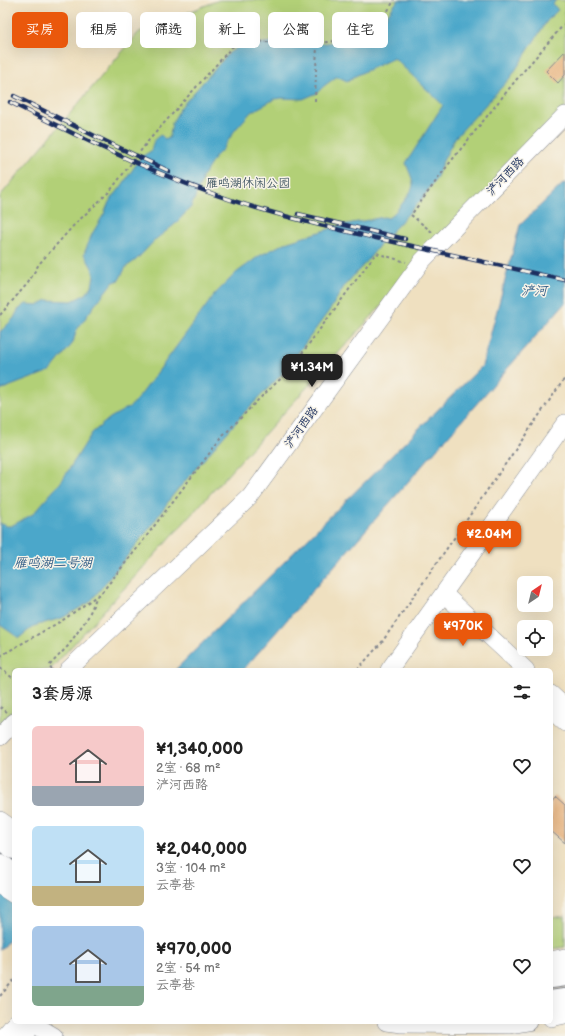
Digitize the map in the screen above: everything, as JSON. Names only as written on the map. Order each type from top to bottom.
[{"type":"highway","points":[[0,838],[12,847]]},
{"type":"highway","points":[[0,865],[12,874]]},
{"type":"highway","points":[[553,977],[565,975]]},
{"type":"highway","points":[[553,1002],[565,1000]]},
{"type":"street","name":"浐河西路","points":[[70,668],[250,497],[418,265],[565,115]]},
{"type":"street","points":[[390,668],[565,423]]},
{"type":"street","points":[[441,598],[507,668]]},
{"type":"street","points":[[441,598],[524,668]]},
{"type":"street","points":[[553,696],[565,707]]},
{"type":"street","points":[[553,712],[565,723]]},
{"type":"street","points":[[0,737],[12,724]]},
{"type":"street","points":[[0,820],[12,829]]},
{"type":"street","points":[[0,886],[12,894]]},
{"type":"street","points":[[553,960],[565,957]]},
{"type":"street","points":[[553,1018],[565,1015]]},
{"type":"street","points":[[33,1024],[54,1036]]},
{"type":"street","points":[[401,1024],[511,1024]]},
{"type":"street","points":[[10,1029],[27,1036]]},
{"type":"path","points":[[324,43],[337,42],[358,35],[379,22],[390,8],[394,0]]},
{"type":"path","points":[[442,240],[411,216],[448,165],[516,80],[565,23]]},
{"type":"path","points":[[0,315],[28,283],[39,264],[76,224],[110,191],[149,140],[232,47],[250,41],[268,42]]},
{"type":"path","points":[[316,101],[317,48]]},
{"type":"path","points":[[0,656],[63,620],[102,592],[221,438],[259,399],[290,371],[376,253],[418,265]]},
{"type":"path","points":[[359,668],[382,642],[565,378]]},
{"type":"path","points":[[50,668],[49,666],[68,646],[88,617],[98,595]]},
{"type":"path","points":[[0,668],[12,677]]},
{"type":"path","points":[[0,996],[12,982]]},
{"type":"green space","name":"雁鸣湖休闲公园","points":[[219,0],[565,0],[565,113],[422,261],[52,668],[12,668],[12,711],[0,724],[0,196],[125,48],[132,48],[132,40],[140,32],[140,48],[196,48],[196,12],[189,12]]},
{"type":"green space","points":[[565,916],[565,947],[553,949],[553,918]]},
{"type":"water","name":"雁鸣湖二号湖","points":[[398,0],[556,0],[553,4],[558,10],[547,21],[511,77],[455,138],[443,161],[436,179],[421,200],[345,285],[331,308],[284,372],[244,413],[173,495],[149,529],[90,602],[62,618],[34,626],[19,638],[0,625],[0,523],[6,526],[11,526],[33,514],[61,482],[92,433],[110,418],[131,406],[215,294],[236,273],[259,256],[285,243],[342,225],[384,217],[388,218],[391,216],[403,203],[410,193],[413,185],[406,163],[443,105],[394,58],[347,81],[336,77],[317,93],[303,99],[275,99],[251,112],[235,130],[202,178],[191,207],[174,225],[156,239],[136,260],[126,267],[119,280],[112,283],[76,331],[73,343],[50,371],[0,390],[0,332],[14,318],[18,310],[26,304],[38,305],[47,300],[72,301],[86,294],[92,286],[94,276],[92,268],[84,254],[92,234],[104,214],[109,202],[141,157],[151,151],[156,138],[161,135],[165,139],[168,139],[170,136],[172,123],[181,107],[229,53],[237,48],[260,48],[260,44],[268,42],[268,48],[324,48],[324,43],[332,42],[332,48],[388,48],[388,14]]},
{"type":"water","name":"浐河","points":[[565,182],[565,303],[245,668],[177,668],[482,366],[520,225]]},
{"type":"water","points":[[12,848],[12,936],[0,950],[0,865]]},
{"type":"building","points":[[565,51],[565,75],[558,83],[546,71]]},
{"type":"building","points":[[555,796],[565,805],[565,843],[553,833],[553,798]]},
{"type":"railway","points":[[14,96],[169,171]]},
{"type":"railway","points":[[10,102],[133,161],[233,201],[283,216],[335,229],[565,280]]},
{"type":"railway","points":[[298,214],[405,239]]}]
